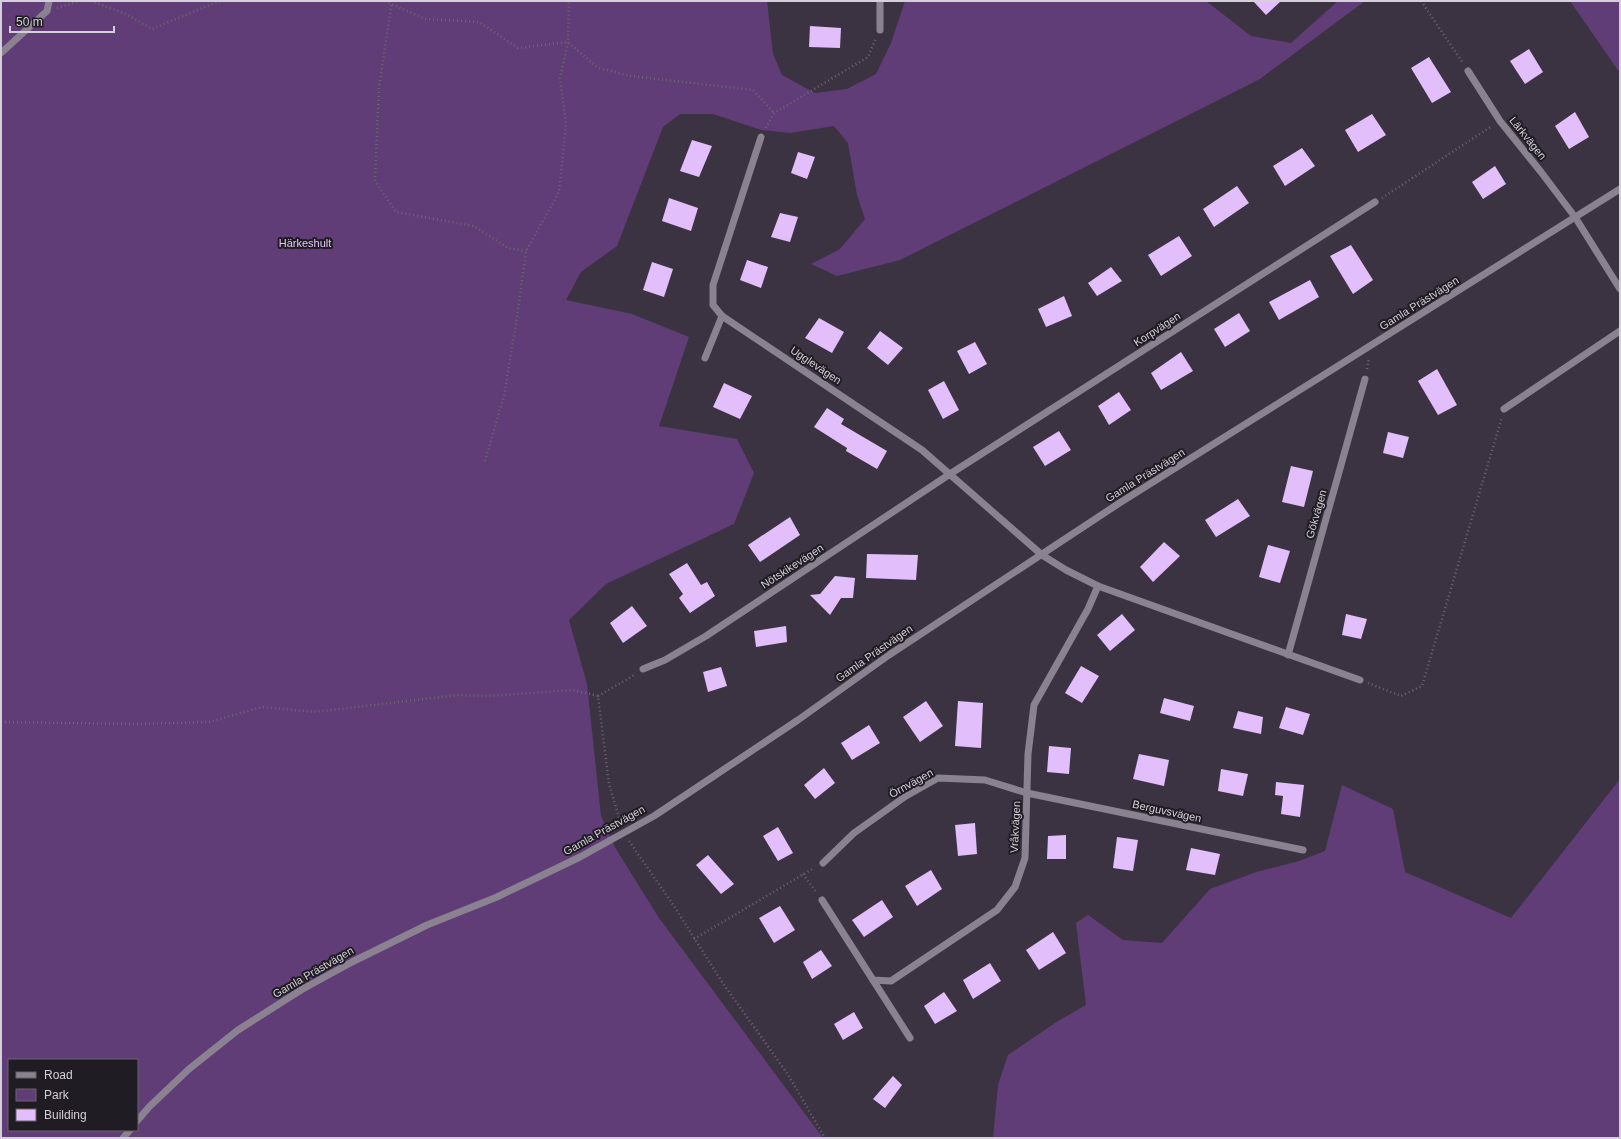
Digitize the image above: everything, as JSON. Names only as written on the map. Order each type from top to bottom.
[{"type":"street","points":[[1,53],[47,11],[49,1]]},
{"type":"street","points":[[880,1],[880,30]]},
{"type":"street","name":"Lärkvägen","points":[[1468,71],[1500,121],[1575,217],[1620,290]]},
{"type":"street","name":"Ugglevägen","points":[[761,137],[713,285],[713,304],[722,316],[922,450],[1042,555]]},
{"type":"street","name":"Gamla Prästvägen","points":[[138,1120],[149,1107],[189,1069],[238,1030],[301,990],[352,962],[420,929],[497,897],[580,857],[660,812],[798,720],[889,655],[1121,502],[1620,189]]},
{"type":"street","name":"Korpvägen","points":[[950,474],[1375,202]]},
{"type":"street","points":[[705,358],[722,316]]},
{"type":"street","points":[[1504,409],[1620,331]]},
{"type":"street","name":"Gökvägen","points":[[1288,655],[1365,379]]},
{"type":"street","name":"Nötskikevägen","points":[[643,669],[665,660],[706,636],[950,474]]},
{"type":"street","points":[[1042,555],[1066,570],[1098,586],[1360,680]]},
{"type":"street","name":"Vråkvägen","points":[[872,980],[891,981],[997,910],[1015,886],[1025,858],[1028,754],[1034,705],[1088,609],[1098,586]]},
{"type":"street","name":"Örnvägen","points":[[823,863],[854,833],[906,796],[938,778],[985,780],[1027,793]]},
{"type":"street","name":"Berguvsvägen","points":[[1027,793],[1303,850]]},
{"type":"street","points":[[822,900],[910,1038]]},
{"type":"path","points":[[47,11],[80,1]]},
{"type":"path","points":[[91,1],[126,14],[152,28],[217,2],[225,1]]},
{"type":"path","points":[[385,1],[391,2],[425,19],[479,22],[518,48],[568,42],[598,68],[624,75],[753,90],[774,113]]},
{"type":"path","points":[[485,461],[504,396],[518,317],[526,251],[559,192],[566,125],[560,78],[568,42],[570,1]]},
{"type":"path","points":[[1421,1],[1468,71]]},
{"type":"path","points":[[391,2],[379,87],[375,180],[396,212],[474,226],[508,248],[526,251]]},
{"type":"path","points":[[761,137],[774,113],[868,57],[880,30]]},
{"type":"path","points":[[1375,202],[1500,121]]},
{"type":"path","points":[[1365,379],[1369,356],[1367,349]]},
{"type":"path","points":[[1360,680],[1401,696],[1422,686],[1504,409]]},
{"type":"path","points":[[1,722],[135,724],[209,722],[262,707],[314,712],[458,695],[488,696],[573,690],[598,696],[643,669]]},
{"type":"path","points":[[598,696],[609,784],[623,833],[672,903],[724,985],[787,1073],[825,1138]]},
{"type":"path","points":[[694,939],[823,863]]},
{"type":"path","points":[[803,874],[822,900]]},
{"type":"green space","name":"Härkeshult","points":[[1,1],[767,1],[773,54],[782,75],[815,93],[847,89],[876,74],[891,43],[905,1],[1206,1],[1251,36],[1291,43],[1338,1],[1365,1],[1260,79],[900,260],[837,276],[811,264],[840,249],[865,219],[857,195],[848,143],[834,126],[790,133],[761,130],[713,114],[680,114],[663,127],[617,246],[581,272],[566,300],[632,314],[689,337],[659,426],[737,439],[754,473],[734,524],[606,584],[569,620],[587,684],[601,816],[616,849],[659,918],[823,1138],[1,1138]]},
{"type":"green space","points":[[1570,1],[1620,1],[1620,73]]},
{"type":"green space","points":[[1620,779],[1620,1138],[993,1138],[998,1085],[1008,1055],[1058,1021],[1086,1005],[1076,923],[1088,915],[1123,940],[1162,943],[1210,889],[1256,872],[1299,861],[1325,851],[1342,785],[1393,809],[1405,872],[1511,918]]},
{"type":"building","points":[[1253,1],[1281,1],[1266,15]]},
{"type":"building","points":[[810,26],[841,28],[840,48],[809,47]]},
{"type":"building","points":[[1529,49],[1543,72],[1525,84],[1510,61]]},
{"type":"building","points":[[1429,57],[1451,92],[1432,103],[1411,68]]},
{"type":"building","points":[[1575,112],[1589,137],[1569,149],[1555,126]]},
{"type":"building","points":[[1372,114],[1386,135],[1358,152],[1345,130]]},
{"type":"building","points":[[692,140],[712,146],[699,177],[680,171]]},
{"type":"building","points":[[1302,148],[1315,166],[1285,186],[1273,166]]},
{"type":"building","points":[[798,152],[815,157],[807,179],[791,173]]},
{"type":"building","points":[[1495,166],[1506,184],[1483,199],[1472,182]]},
{"type":"building","points":[[1237,186],[1249,203],[1214,227],[1203,209]]},
{"type":"building","points":[[669,198],[698,208],[691,231],[662,221]]},
{"type":"building","points":[[780,213],[798,217],[790,242],[771,237]]},
{"type":"building","points":[[1179,236],[1192,256],[1161,276],[1148,255]]},
{"type":"building","points":[[1351,245],[1373,280],[1353,294],[1330,256]]},
{"type":"building","points":[[747,260],[768,267],[761,288],[740,280]]},
{"type":"building","points":[[652,262],[673,269],[664,297],[643,290]]},
{"type":"building","points":[[1111,267],[1122,281],[1097,296],[1088,283]]},
{"type":"building","points":[[1310,280],[1319,297],[1279,320],[1269,302]]},
{"type":"building","points":[[1064,296],[1072,316],[1046,327],[1038,309]]},
{"type":"building","points":[[1239,313],[1250,331],[1225,347],[1214,329]]},
{"type":"building","points":[[819,318],[844,332],[832,353],[805,338]]},
{"type":"building","points":[[880,331],[903,348],[888,365],[867,348]]},
{"type":"building","points":[[975,342],[987,364],[969,374],[957,351]]},
{"type":"building","points":[[1181,352],[1193,371],[1161,390],[1151,373]]},
{"type":"building","points":[[1437,369],[1457,405],[1438,415],[1418,381]]},
{"type":"building","points":[[944,381],[959,410],[943,419],[928,390]]},
{"type":"building","points":[[724,383],[752,396],[740,419],[713,407]]},
{"type":"building","points":[[1119,392],[1131,410],[1109,425],[1098,406]]},
{"type":"building","points":[[827,408],[844,419],[841,424],[887,451],[877,469],[846,451],[847,448],[814,427]]},
{"type":"building","points":[[1059,431],[1071,450],[1045,466],[1033,447]]},
{"type":"building","points":[[1388,432],[1409,437],[1403,458],[1383,453]]},
{"type":"building","points":[[1291,466],[1313,471],[1304,507],[1282,502]]},
{"type":"building","points":[[1238,499],[1250,516],[1216,537],[1205,520]]},
{"type":"building","points":[[790,517],[800,535],[760,562],[748,545]]},
{"type":"building","points":[[1164,542],[1180,556],[1153,582],[1140,567]]},
{"type":"building","points":[[1268,545],[1290,551],[1280,583],[1259,577]]},
{"type":"building","points":[[867,554],[918,555],[916,580],[866,578]]},
{"type":"building","points":[[687,563],[701,585],[707,582],[715,596],[690,613],[679,598],[683,594],[669,574]]},
{"type":"building","points":[[835,576],[855,578],[853,598],[841,598],[830,615],[810,595],[820,594]]},
{"type":"building","points":[[632,606],[647,626],[623,643],[610,623]]},
{"type":"building","points":[[1122,614],[1135,630],[1110,651],[1097,635]]},
{"type":"building","points":[[1346,614],[1367,619],[1361,639],[1342,635]]},
{"type":"building","points":[[786,626],[787,642],[756,647],[754,631]]},
{"type":"building","points":[[1081,666],[1099,676],[1082,703],[1065,693]]},
{"type":"building","points":[[721,667],[727,686],[708,692],[703,672]]},
{"type":"building","points":[[1164,698],[1194,706],[1190,721],[1160,713]]},
{"type":"building","points":[[926,701],[943,726],[920,742],[903,717]]},
{"type":"building","points":[[958,701],[983,703],[981,748],[955,746]]},
{"type":"building","points":[[1286,707],[1310,714],[1303,735],[1279,728]]},
{"type":"building","points":[[1238,711],[1263,717],[1261,734],[1233,728]]},
{"type":"building","points":[[869,725],[880,743],[852,760],[841,743]]},
{"type":"building","points":[[1049,746],[1071,748],[1069,774],[1047,772]]},
{"type":"building","points":[[1139,754],[1169,760],[1164,786],[1133,779]]},
{"type":"building","points":[[824,768],[835,783],[815,799],[804,785]]},
{"type":"building","points":[[1221,769],[1248,774],[1243,796],[1218,791]]},
{"type":"building","points":[[1276,782],[1304,785],[1300,817],[1281,814],[1283,796],[1275,795]]},
{"type":"building","points":[[975,823],[977,854],[958,856],[955,825]]},
{"type":"building","points":[[778,827],[793,853],[778,861],[763,836]]},
{"type":"building","points":[[1066,835],[1066,859],[1047,859],[1048,836]]},
{"type":"building","points":[[1117,837],[1138,840],[1133,871],[1113,868]]},
{"type":"building","points":[[1191,848],[1220,854],[1215,875],[1186,870]]},
{"type":"building","points":[[708,855],[734,884],[721,894],[696,865]]},
{"type":"building","points":[[931,870],[942,889],[917,906],[905,886]]},
{"type":"building","points":[[882,900],[893,917],[864,937],[852,920]]},
{"type":"building","points":[[780,906],[795,930],[774,943],[759,918]]},
{"type":"building","points":[[1053,932],[1066,953],[1039,970],[1026,950]]},
{"type":"building","points":[[821,950],[832,966],[812,979],[803,962]]},
{"type":"building","points":[[990,963],[1001,981],[973,999],[963,980]]},
{"type":"building","points":[[944,992],[957,1011],[935,1024],[924,1006]]},
{"type":"building","points":[[854,1012],[863,1028],[843,1040],[834,1024]]},
{"type":"building","points":[[893,1076],[902,1085],[885,1108],[873,1099]]}]
